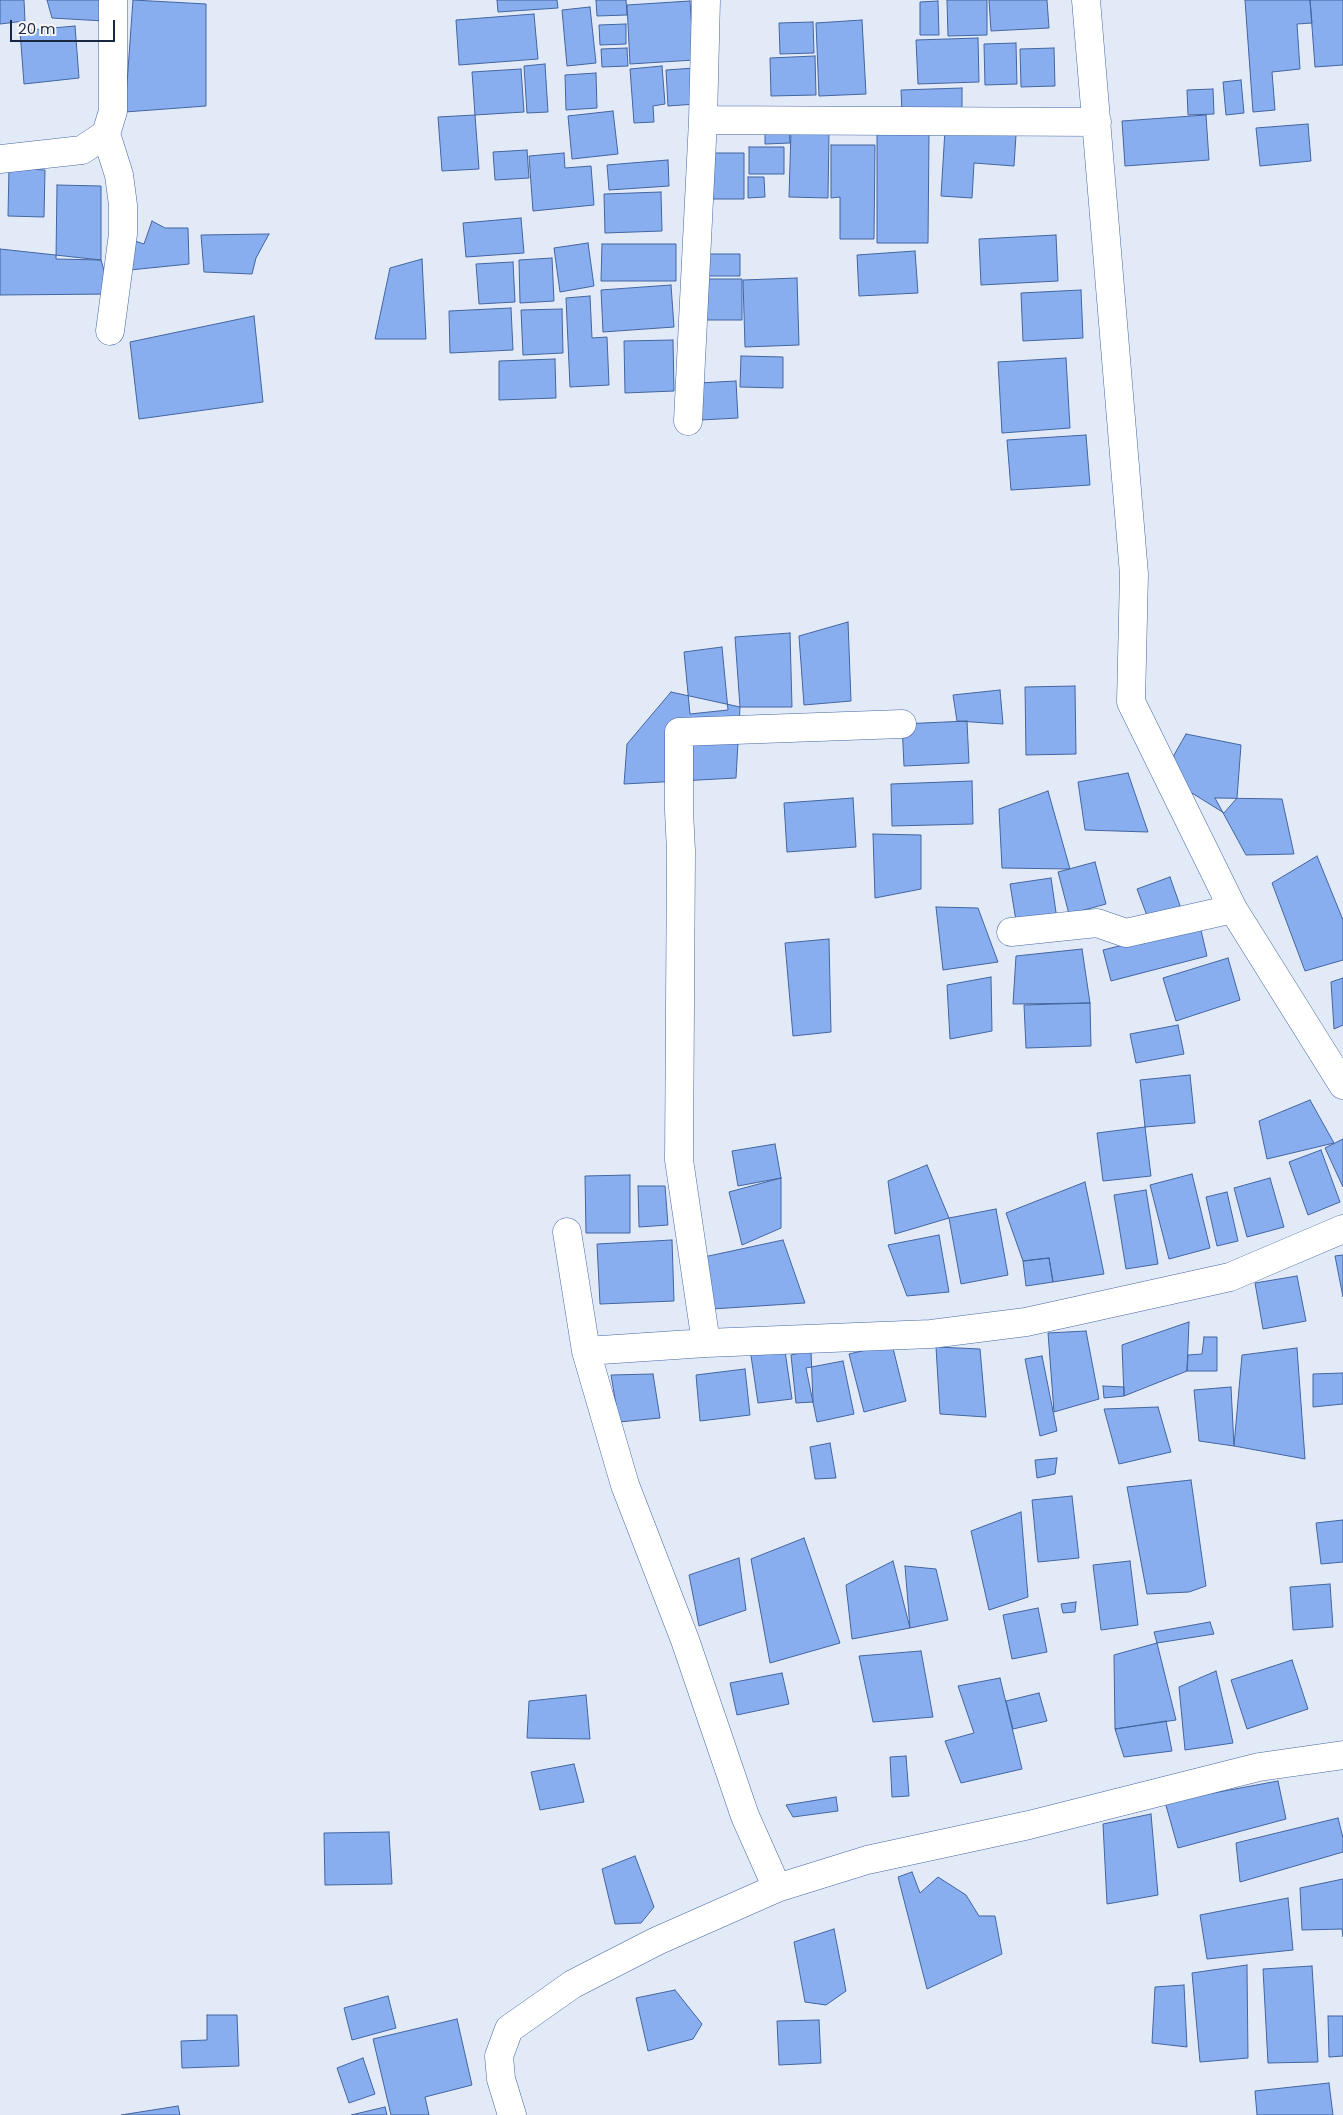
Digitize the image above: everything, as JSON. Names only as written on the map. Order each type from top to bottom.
[{"type":"street","points":[[110,331],[123,234],[119,175],[106,134],[112,111],[113,0]]},
{"type":"street","points":[[688,421],[703,120],[706,0]]},
{"type":"street","points":[[1086,0],[1134,574],[1131,702],[1233,909],[1343,1085]]},
{"type":"street","points":[[703,120],[1096,122]]},
{"type":"street","points":[[0,159],[82,150],[106,134]]},
{"type":"street","points":[[706,1343],[679,1160],[681,861],[679,732],[902,724]]},
{"type":"street","points":[[1011,932],[1097,923],[1126,933],[1233,909]]},
{"type":"street","points":[[586,1350],[930,1334],[1026,1322],[1106,1306],[1230,1277],[1343,1230]]},
{"type":"street","points":[[567,1232],[586,1350],[624,1485],[685,1640],[745,1816],[777,1888]]},
{"type":"street","points":[[512,2115],[501,2079],[500,2056],[509,2029],[573,1984],[656,1941],[777,1888],[867,1860],[1029,1825],[1259,1766],[1343,1755]]},
{"type":"building","points":[[0,0],[24,0],[25,21],[0,24]]},
{"type":"building","points":[[47,0],[105,0],[104,21],[52,18]]},
{"type":"building","points":[[133,0],[206,4],[206,106],[125,112]]},
{"type":"building","points":[[497,0],[557,0],[558,8],[498,12]]},
{"type":"building","points":[[596,0],[626,0],[627,15],[597,16]]},
{"type":"building","points":[[947,0],[987,0],[987,35],[948,36]]},
{"type":"building","points":[[989,0],[1047,0],[1049,28],[991,31]]},
{"type":"building","points":[[1245,0],[1310,0],[1312,23],[1297,24],[1300,69],[1272,72],[1275,110],[1253,112]]},
{"type":"building","points":[[1310,0],[1343,0],[1343,65],[1315,67]]},
{"type":"building","points":[[690,1],[694,60],[630,64],[627,5]]},
{"type":"building","points":[[938,1],[939,35],[920,35],[920,2]]},
{"type":"building","points":[[590,7],[596,63],[567,66],[562,10]]},
{"type":"building","points":[[534,14],[538,59],[459,65],[456,20]]},
{"type":"building","points":[[862,20],[866,94],[819,96],[816,23]]},
{"type":"building","points":[[813,22],[814,53],[780,54],[779,23]]},
{"type":"building","points":[[626,24],[626,44],[600,45],[599,25]]},
{"type":"building","points":[[75,26],[79,78],[24,84],[20,31]]},
{"type":"building","points":[[978,38],[979,82],[918,84],[916,40]]},
{"type":"building","points":[[1016,43],[1017,84],[985,85],[984,44]]},
{"type":"building","points":[[627,48],[628,66],[602,67],[601,49]]},
{"type":"building","points":[[1054,48],[1055,86],[1021,87],[1020,49]]},
{"type":"building","points":[[815,56],[816,95],[771,96],[770,58]]},
{"type":"building","points":[[545,64],[548,112],[527,113],[524,66]]},
{"type":"building","points":[[662,66],[665,104],[653,106],[654,122],[634,123],[630,69]]},
{"type":"building","points":[[694,68],[696,104],[668,106],[666,70]]},
{"type":"building","points":[[521,69],[524,112],[475,115],[472,72]]},
{"type":"building","points":[[596,73],[597,108],[566,110],[565,75]]},
{"type":"building","points":[[1241,80],[1244,113],[1226,115],[1223,82]]},
{"type":"building","points":[[962,88],[962,110],[902,112],[901,90]]},
{"type":"building","points":[[1213,89],[1214,114],[1188,115],[1187,90]]},
{"type":"building","points":[[613,111],[618,154],[572,159],[568,116]]},
{"type":"building","points":[[475,115],[479,169],[442,171],[438,117]]},
{"type":"building","points":[[1206,115],[1209,160],[1125,166],[1122,121]]},
{"type":"building","points":[[1308,124],[1311,161],[1260,166],[1256,128]]},
{"type":"building","points":[[765,125],[789,125],[790,143],[765,144]]},
{"type":"building","points":[[945,130],[1016,135],[1014,166],[974,163],[972,198],[941,196]]},
{"type":"building","points":[[791,131],[829,132],[828,198],[789,197]]},
{"type":"building","points":[[877,132],[929,132],[928,243],[877,243]]},
{"type":"building","points":[[831,145],[875,145],[874,239],[840,239],[840,197],[831,198]]},
{"type":"building","points":[[749,147],[784,147],[784,174],[749,174]]},
{"type":"building","points":[[527,150],[529,178],[495,180],[493,152]]},
{"type":"building","points":[[564,153],[565,168],[591,166],[594,205],[533,211],[529,156]]},
{"type":"building","points":[[713,153],[744,153],[744,199],[713,199]]},
{"type":"building","points":[[668,160],[669,186],[609,190],[607,165]]},
{"type":"building","points":[[9,168],[45,170],[44,217],[8,216]]},
{"type":"building","points":[[748,177],[764,177],[765,197],[748,198]]},
{"type":"building","points":[[57,185],[101,186],[101,260],[56,259]]},
{"type":"building","points":[[661,192],[662,231],[605,233],[604,194]]},
{"type":"building","points":[[521,218],[524,253],[466,257],[463,223]]},
{"type":"building","points":[[152,221],[165,228],[188,228],[189,264],[130,270],[129,239],[144,244]]},
{"type":"building","points":[[269,234],[256,258],[252,274],[204,272],[201,235]]},
{"type":"building","points":[[1056,235],[1058,281],[981,285],[979,239]]},
{"type":"building","points":[[588,243],[594,286],[560,292],[554,248]]},
{"type":"building","points":[[602,244],[676,244],[676,281],[601,281]]},
{"type":"building","points":[[0,249],[101,260],[111,294],[0,295]]},
{"type":"building","points":[[915,251],[918,293],[859,296],[857,255]]},
{"type":"building","points":[[700,254],[740,254],[740,276],[701,276]]},
{"type":"building","points":[[552,258],[554,301],[520,303],[519,260]]},
{"type":"building","points":[[422,259],[426,339],[375,339],[390,268]]},
{"type":"building","points":[[513,262],[515,302],[479,304],[476,264]]},
{"type":"building","points":[[797,278],[799,345],[745,347],[743,280]]},
{"type":"building","points":[[705,279],[742,279],[742,320],[705,320]]},
{"type":"building","points":[[671,285],[674,327],[603,332],[601,290]]},
{"type":"building","points":[[1081,290],[1083,338],[1023,341],[1021,293]]},
{"type":"building","points":[[590,296],[592,338],[607,337],[609,385],[570,387],[566,298]]},
{"type":"building","points":[[511,308],[513,350],[450,353],[449,311]]},
{"type":"building","points":[[562,309],[563,353],[523,355],[521,310]]},
{"type":"building","points":[[254,316],[263,402],[139,419],[130,342]]},
{"type":"building","points":[[673,340],[674,391],[625,393],[624,341]]},
{"type":"building","points":[[741,356],[783,357],[783,388],[740,387]]},
{"type":"building","points":[[1066,358],[1070,428],[1002,433],[998,362]]},
{"type":"building","points":[[555,359],[556,398],[499,400],[499,361]]},
{"type":"building","points":[[736,381],[738,418],[701,420],[699,383]]},
{"type":"building","points":[[1086,435],[1090,485],[1011,490],[1007,440]]},
{"type":"building","points":[[848,622],[851,701],[804,705],[799,636]]},
{"type":"building","points":[[790,633],[792,707],[740,707],[735,637]]},
{"type":"building","points":[[722,647],[728,710],[690,714],[684,652]]},
{"type":"building","points":[[1075,686],[1076,754],[1026,755],[1025,687]]},
{"type":"building","points":[[1000,690],[1003,724],[957,721],[953,695]]},
{"type":"building","points":[[671,692],[740,707],[736,778],[624,784],[627,744]]},
{"type":"building","points":[[967,721],[969,763],[904,766],[902,724]]},
{"type":"building","points":[[1186,734],[1241,745],[1237,798],[1224,813],[1171,780],[1174,755]]},
{"type":"building","points":[[1128,773],[1148,832],[1085,830],[1078,782]]},
{"type":"building","points":[[972,781],[973,824],[892,826],[891,784]]},
{"type":"building","points":[[1048,791],[1070,869],[1002,868],[999,809]]},
{"type":"building","points":[[853,798],[856,847],[787,852],[784,803]]},
{"type":"building","points":[[1215,798],[1282,799],[1294,854],[1246,855]]},
{"type":"building","points":[[873,834],[921,835],[921,889],[875,898]]},
{"type":"building","points":[[1317,856],[1343,920],[1343,960],[1305,971],[1272,883]]},
{"type":"building","points":[[1095,862],[1106,904],[1069,914],[1058,872]]},
{"type":"building","points":[[1170,877],[1184,917],[1152,929],[1137,889]]},
{"type":"building","points":[[1051,878],[1058,926],[1018,933],[1010,884]]},
{"type":"building","points":[[936,907],[978,908],[998,962],[943,970]]},
{"type":"building","points":[[1200,926],[1207,956],[1111,981],[1103,950]]},
{"type":"building","points":[[829,939],[831,1032],[793,1036],[785,943]]},
{"type":"building","points":[[1082,949],[1090,1003],[1013,1004],[1016,956]]},
{"type":"building","points":[[1228,958],[1240,1000],[1176,1021],[1163,978]]},
{"type":"building","points":[[991,977],[992,1031],[950,1039],[947,985]]},
{"type":"building","points":[[1343,978],[1343,1025],[1334,1029],[1331,982]]},
{"type":"building","points":[[1090,1003],[1091,1046],[1026,1048],[1024,1005]]},
{"type":"building","points":[[1178,1025],[1184,1054],[1136,1063],[1130,1034]]},
{"type":"building","points":[[1190,1075],[1195,1123],[1145,1127],[1140,1080]]},
{"type":"building","points":[[1310,1100],[1334,1143],[1267,1159],[1259,1121]]},
{"type":"building","points":[[1145,1127],[1151,1176],[1103,1181],[1097,1133]]},
{"type":"building","points":[[1343,1139],[1343,1187],[1325,1148]]},
{"type":"building","points":[[775,1144],[781,1178],[738,1186],[732,1151]]},
{"type":"building","points":[[1321,1150],[1340,1202],[1308,1215],[1289,1162]]},
{"type":"building","points":[[927,1165],[949,1218],[895,1234],[888,1181]]},
{"type":"building","points":[[1192,1174],[1210,1248],[1169,1259],[1150,1185]]},
{"type":"building","points":[[630,1175],[630,1233],[586,1233],[585,1176]]},
{"type":"building","points":[[781,1178],[781,1228],[742,1245],[729,1192]]},
{"type":"building","points":[[1270,1178],[1284,1227],[1247,1237],[1234,1188]]},
{"type":"building","points":[[1085,1182],[1104,1274],[1053,1282],[1049,1258],[1023,1261],[1006,1213]]},
{"type":"building","points":[[638,1186],[665,1186],[668,1225],[639,1227]]},
{"type":"building","points":[[1146,1190],[1158,1264],[1126,1269],[1114,1195]]},
{"type":"building","points":[[1227,1192],[1238,1241],[1217,1246],[1206,1197]]},
{"type":"building","points":[[996,1209],[1008,1275],[961,1284],[949,1218]]},
{"type":"building","points":[[939,1235],[949,1292],[907,1296],[888,1245]]},
{"type":"building","points":[[672,1240],[674,1301],[600,1304],[597,1244]]},
{"type":"building","points":[[783,1240],[805,1303],[712,1309],[704,1257]]},
{"type":"building","points":[[1343,1255],[1343,1297],[1335,1256]]},
{"type":"building","points":[[1049,1258],[1053,1282],[1026,1286],[1023,1261]]},
{"type":"building","points":[[1297,1276],[1306,1321],[1263,1329],[1255,1283]]},
{"type":"building","points":[[1189,1322],[1187,1371],[1124,1396],[1122,1345]]},
{"type":"building","points":[[1086,1331],[1099,1399],[1054,1412],[1048,1333]]},
{"type":"building","points":[[1204,1337],[1217,1337],[1217,1371],[1187,1371],[1188,1355],[1202,1354]]},
{"type":"building","points":[[784,1344],[792,1399],[758,1403],[750,1349]]},
{"type":"building","points":[[892,1344],[906,1401],[864,1412],[849,1354]]},
{"type":"building","points":[[936,1347],[980,1349],[986,1417],[940,1414]]},
{"type":"building","points":[[1297,1348],[1305,1459],[1234,1446],[1242,1355]]},
{"type":"building","points":[[811,1351],[813,1402],[796,1403],[791,1355]]},
{"type":"building","points":[[1042,1356],[1057,1431],[1040,1436],[1025,1359]]},
{"type":"building","points":[[843,1361],[854,1414],[817,1422],[806,1368]]},
{"type":"building","points":[[745,1369],[750,1415],[700,1421],[696,1375]]},
{"type":"building","points":[[1343,1373],[1343,1404],[1313,1407],[1313,1374]]},
{"type":"building","points":[[653,1374],[660,1418],[619,1422],[611,1375]]},
{"type":"building","points":[[1103,1386],[1124,1387],[1124,1396],[1104,1398]]},
{"type":"building","points":[[1231,1387],[1234,1446],[1199,1441],[1194,1390]]},
{"type":"building","points":[[1158,1407],[1171,1452],[1119,1464],[1104,1409]]},
{"type":"building","points":[[830,1443],[836,1478],[815,1479],[810,1447]]},
{"type":"building","points":[[1057,1458],[1055,1474],[1037,1478],[1035,1460]]},
{"type":"building","points":[[1191,1480],[1206,1586],[1189,1592],[1147,1594],[1127,1487]]},
{"type":"building","points":[[1072,1496],[1079,1558],[1038,1562],[1032,1500]]},
{"type":"building","points":[[1021,1512],[1028,1597],[989,1610],[971,1531]]},
{"type":"building","points":[[1343,1520],[1343,1562],[1321,1564],[1316,1523]]},
{"type":"building","points":[[804,1538],[840,1643],[770,1663],[751,1559]]},
{"type":"building","points":[[739,1558],[746,1610],[699,1626],[689,1575]]},
{"type":"building","points":[[893,1561],[910,1628],[852,1639],[846,1585]]},
{"type":"building","points":[[1130,1561],[1138,1625],[1101,1630],[1093,1565]]},
{"type":"building","points":[[905,1566],[936,1569],[948,1620],[910,1628]]},
{"type":"building","points":[[1330,1584],[1333,1627],[1293,1630],[1290,1587]]},
{"type":"building","points":[[1076,1602],[1075,1612],[1063,1613],[1061,1604]]},
{"type":"building","points":[[1038,1608],[1047,1652],[1012,1659],[1003,1615]]},
{"type":"building","points":[[1210,1622],[1214,1634],[1157,1643],[1154,1632]]},
{"type":"building","points":[[1157,1643],[1176,1720],[1115,1729],[1114,1655]]},
{"type":"building","points":[[921,1651],[933,1717],[873,1722],[859,1656]]},
{"type":"building","points":[[1292,1660],[1308,1709],[1247,1729],[1231,1680]]},
{"type":"building","points":[[1216,1671],[1233,1743],[1185,1750],[1179,1687]]},
{"type":"building","points":[[782,1673],[789,1704],[737,1715],[730,1683]]},
{"type":"building","points":[[1000,1678],[1022,1769],[961,1783],[945,1741],[974,1733],[958,1686]]},
{"type":"building","points":[[1039,1693],[1047,1721],[1013,1729],[1006,1701]]},
{"type":"building","points":[[586,1695],[590,1739],[527,1738],[529,1701]]},
{"type":"building","points":[[1166,1721],[1172,1751],[1124,1757],[1115,1729]]},
{"type":"building","points":[[906,1756],[909,1796],[892,1797],[890,1757]]},
{"type":"building","points":[[574,1764],[584,1802],[540,1810],[531,1772]]},
{"type":"building","points":[[1278,1781],[1286,1819],[1178,1848],[1165,1802]]},
{"type":"building","points":[[836,1797],[838,1811],[793,1817],[786,1805]]},
{"type":"building","points":[[1151,1814],[1158,1895],[1107,1904],[1103,1824]]},
{"type":"building","points":[[1338,1818],[1343,1838],[1343,1852],[1240,1882],[1236,1843]]},
{"type":"building","points":[[389,1832],[392,1884],[325,1885],[324,1833]]},
{"type":"building","points":[[635,1856],[654,1907],[641,1923],[615,1924],[602,1869]]},
{"type":"building","points":[[912,1872],[920,1893],[938,1877],[966,1895],[979,1916],[995,1916],[1002,1954],[927,1989],[898,1877]]},
{"type":"building","points":[[1343,1879],[1343,1937],[1342,1929],[1302,1930],[1300,1888]]},
{"type":"building","points":[[1288,1898],[1293,1950],[1207,1959],[1200,1915]]},
{"type":"building","points":[[834,1929],[846,1991],[826,2005],[805,2002],[794,1942]]},
{"type":"building","points":[[1247,1965],[1248,2058],[1200,2062],[1192,1973]]},
{"type":"building","points":[[1312,1966],[1318,2062],[1268,2063],[1263,1969]]},
{"type":"building","points":[[1184,1985],[1187,2047],[1152,2043],[1155,1987]]},
{"type":"building","points":[[675,1990],[702,2024],[693,2039],[648,2051],[636,1998]]},
{"type":"building","points":[[388,1996],[396,2028],[352,2040],[344,2008]]},
{"type":"building","points":[[207,2015],[237,2015],[239,2066],[182,2068],[181,2041],[207,2040]]},
{"type":"building","points":[[1328,2016],[1343,2016],[1343,2056],[1329,2057]]},
{"type":"building","points":[[457,2019],[472,2085],[425,2097],[429,2115],[391,2115],[373,2039]]},
{"type":"building","points":[[819,2020],[821,2063],[779,2065],[777,2021]]},
{"type":"building","points":[[363,2058],[375,2094],[349,2103],[337,2068]]},
{"type":"building","points":[[1329,2083],[1333,2115],[1257,2115],[1255,2091]]},
{"type":"building","points":[[178,2106],[180,2115],[121,2115]]},
{"type":"building","points":[[385,2107],[387,2115],[351,2115]]}]
